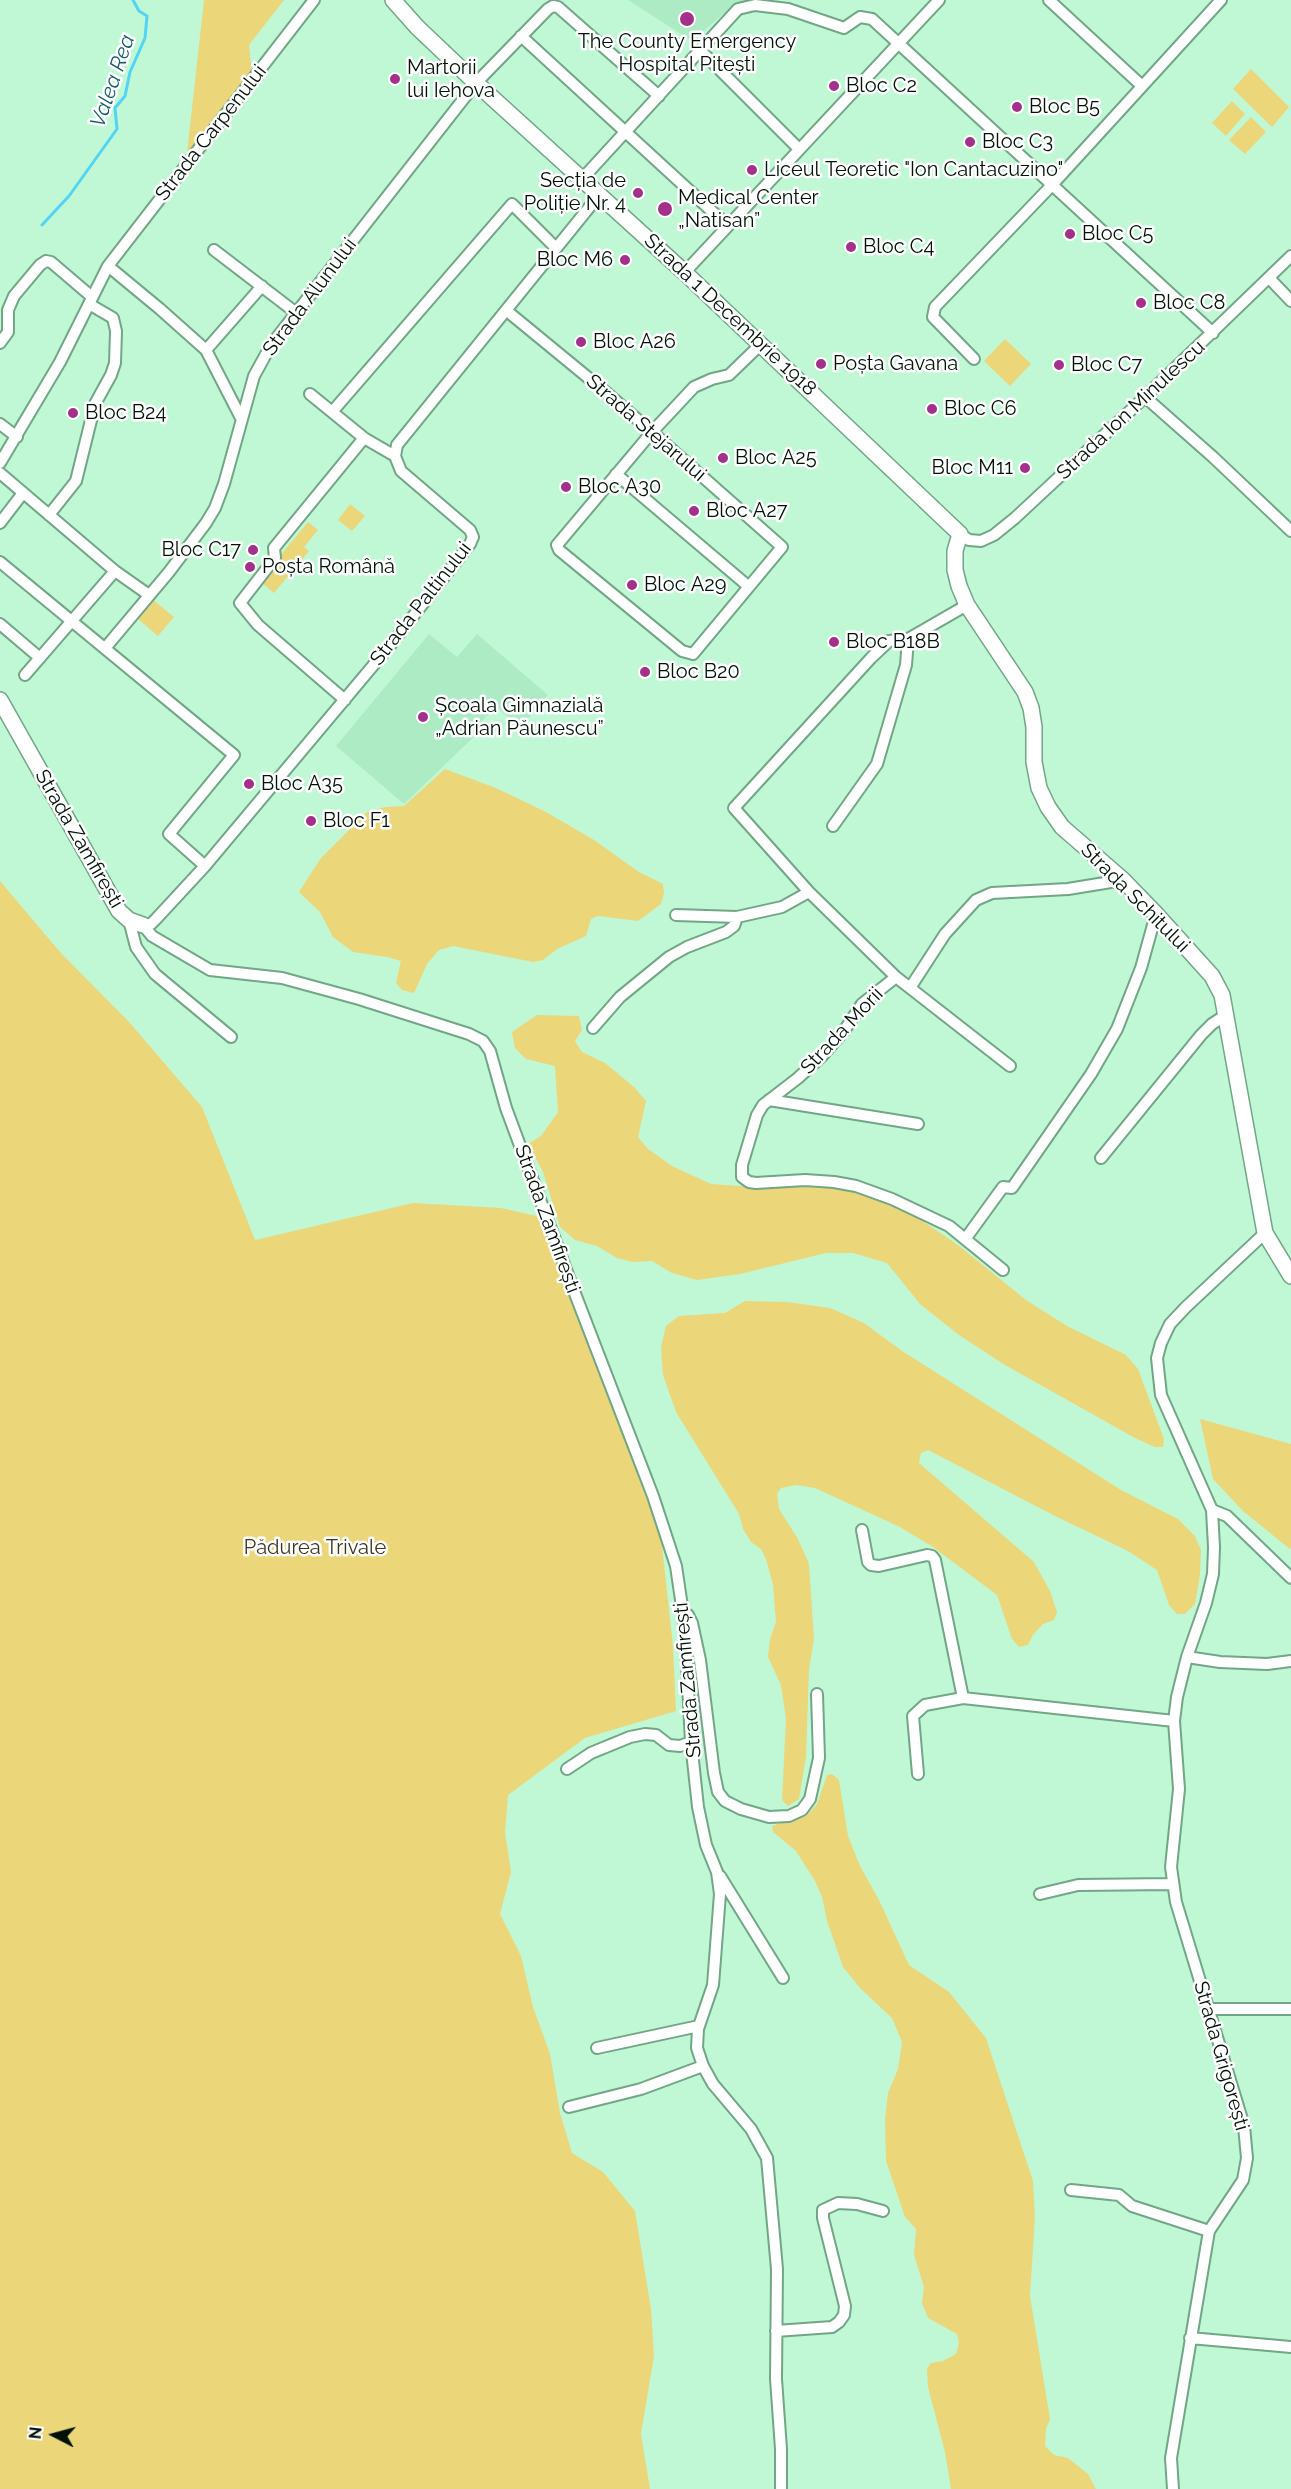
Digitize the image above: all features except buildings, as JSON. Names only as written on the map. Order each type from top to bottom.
[{"type":"main road","name":"Strada 1 Decembrie 1918","points":[[393,0],[417,27],[685,272],[960,534]]},
{"type":"main road","name":"Strada Schitului","points":[[960,534],[955,551],[955,570],[967,604],[1025,692],[1031,708],[1034,762],[1039,788],[1048,807],[1062,827],[1123,880],[1156,914],[1212,976],[1222,995],[1265,1233],[1291,1275]]},
{"type":"main road","name":"Strada Zamfirești","points":[[0,700],[119,911],[136,922]]},
{"type":"street","name":"Strada Carpenului","points":[[0,462],[60,362],[108,266],[314,0]]},
{"type":"street","points":[[685,272],[939,0]]},
{"type":"street","points":[[1049,0],[1141,85]]},
{"type":"street","points":[[974,359],[933,317],[935,308],[1052,185],[1221,0]]},
{"type":"street","points":[[583,178],[738,9],[755,5],[788,9],[844,28],[860,17],[872,19],[1213,333]]},
{"type":"street","name":"Strada Alunului","points":[[106,647],[195,538],[215,508],[224,484],[254,376],[271,345],[476,82],[521,36],[553,6],[558,7],[659,96]]},
{"type":"street","points":[[521,36],[728,226]]},
{"type":"street","points":[[700,50],[799,149]]},
{"type":"street","points":[[310,394],[364,438],[396,456],[397,445],[404,435],[600,194]]},
{"type":"street","points":[[332,412],[512,204],[556,248]]},
{"type":"street","points":[[214,250],[295,312]]},
{"type":"street","name":"Strada Ion Minulescu","points":[[960,534],[969,540],[981,541],[994,535],[1015,518],[1270,279],[1291,255]]},
{"type":"street","points":[[0,343],[8,332],[8,310],[14,296],[46,261],[51,262],[113,318],[116,331],[115,363],[95,404],[76,481],[49,515]]},
{"type":"street","points":[[108,266],[206,350],[242,418]]},
{"type":"street","points":[[1270,279],[1291,301]]},
{"type":"street","points":[[206,350],[262,286]]},
{"type":"street","name":"Strada Stejarului","points":[[507,311],[652,432],[782,547],[748,586]]},
{"type":"street","points":[[616,474],[748,586],[693,654],[682,651],[557,546],[559,541],[616,474],[652,432],[694,387],[729,375],[760,345]]},
{"type":"street","points":[[1145,398],[1213,457],[1291,531]]},
{"type":"street","points":[[0,424],[17,437]]},
{"type":"street","points":[[345,700],[258,625],[240,603],[275,558],[274,548],[364,438]]},
{"type":"street","name":"Strada Paltinului","points":[[136,922],[151,924],[205,866],[392,644],[470,544],[472,537],[470,530],[401,471],[396,456]]},
{"type":"street","points":[[0,473],[115,571],[149,595]]},
{"type":"street","points":[[0,523],[23,493]]},
{"type":"street","points":[[0,562],[106,647],[234,755],[169,834],[205,866]]},
{"type":"street","points":[[25,675],[115,571]]},
{"type":"street","points":[[967,604],[908,639],[889,641],[734,808],[809,892],[896,977],[1010,1066]]},
{"type":"street","points":[[0,624],[40,658]]},
{"type":"street","points":[[833,826],[877,764],[906,665],[908,639]]},
{"type":"street","name":"Strada Morii","points":[[910,988],[945,934],[976,900],[992,893],[1068,889],[1123,880]]},
{"type":"street","points":[[676,915],[737,917],[782,907],[809,892]]},
{"type":"street","points":[[1003,1270],[966,1238],[1004,1187],[1012,1188],[1091,1074],[1117,1029],[1142,968],[1156,914]]},
{"type":"street","points":[[593,1028],[620,997],[669,957],[726,932],[734,926],[737,917]]},
{"type":"street","points":[[136,922],[136,946],[155,974],[231,1037]]},
{"type":"street","name":"Strada Zamfirești","points":[[136,922],[152,936],[210,970],[282,978],[468,1034],[483,1041],[490,1051],[506,1108],[653,1496],[676,1566],[683,1606],[691,1742],[698,1807],[706,1845],[717,1872],[720,1894],[713,1985],[699,2026]]},
{"type":"street","name":"Strada Morii","points":[[896,977],[862,1004],[844,1031],[823,1055],[763,1105],[757,1115],[741,1171],[742,1177],[748,1182],[756,1183],[805,1180],[856,1186],[919,1210],[966,1238]]},
{"type":"street","points":[[1101,1158],[1201,1035],[1226,1015]]},
{"type":"street","points":[[770,1100],[918,1124]]},
{"type":"street","name":"Strada Grigorești","points":[[1173,2489],[1171,2458],[1209,2231],[1243,2180],[1247,2158],[1244,2126],[1176,1902],[1171,1867],[1179,1789],[1174,1721],[1187,1657],[1206,1603],[1213,1574],[1214,1547],[1212,1510],[1161,1395],[1158,1358],[1161,1343],[1170,1324],[1186,1306],[1265,1233]]},
{"type":"street","points":[[1212,1510],[1227,1516],[1291,1578]]},
{"type":"street","points":[[862,1530],[868,1562],[871,1565],[879,1566],[927,1555],[932,1556],[935,1560],[963,1698]]},
{"type":"street","points":[[683,1606],[692,1623],[700,1660],[714,1773],[718,1792],[724,1801],[741,1809],[769,1816],[789,1816],[802,1810],[810,1799],[819,1758],[817,1694]]},
{"type":"street","points":[[1187,1657],[1220,1662],[1267,1664],[1291,1661]]},
{"type":"street","points":[[918,1774],[913,1716],[924,1705],[963,1698],[1174,1721]]},
{"type":"street","points":[[567,1769],[591,1754],[638,1735],[656,1735],[669,1745],[680,1746],[691,1742]]},
{"type":"street","points":[[717,1872],[783,1978]]},
{"type":"street","points":[[1040,1894],[1078,1886],[1173,1884]]},
{"type":"street","points":[[1208,2009],[1291,2009]]},
{"type":"street","points":[[597,2048],[699,2026],[697,2048],[703,2066],[713,2084],[751,2129],[767,2158],[777,2269],[776,2379],[781,2449],[781,2489]]},
{"type":"street","points":[[570,2108],[640,2089],[703,2066]]},
{"type":"street","points":[[1071,2190],[1119,2195],[1132,2206],[1209,2231]]},
{"type":"street","points":[[776,2331],[832,2327],[844,2314],[845,2306],[823,2210],[838,2203],[857,2204],[883,2211]]},
{"type":"street","points":[[1190,2338],[1291,2348]]},
{"type":"shaded area","name":"The County Emergency Hospital Pitești","points":[[628,0],[748,0],[729,9],[692,41]]},
{"type":"shaded area","name":"Școala Gimnazială „Adrian Păunescu”","points":[[429,634],[457,657],[477,634],[548,695],[521,727],[496,707],[477,726],[481,730],[404,804],[336,746]]},
{"type":"green space","points":[[204,0],[284,0],[249,45],[252,74],[186,162]]},
{"type":"green space","points":[[1251,69],[1289,107],[1272,127],[1233,89]]},
{"type":"green space","points":[[1232,101],[1245,114],[1226,136],[1212,123]]},
{"type":"green space","points":[[1251,117],[1266,132],[1245,154],[1229,140]]},
{"type":"green space","points":[[1005,339],[1031,364],[1010,386],[984,361]]},
{"type":"green space","points":[[350,504],[365,516],[352,531],[338,520]]},
{"type":"green space","points":[[308,522],[318,530],[304,547],[309,551],[274,593],[262,583],[282,560],[279,557]]},
{"type":"green space","points":[[152,599],[174,617],[158,636],[137,618]]},
{"type":"green space","points":[[445,769],[496,788],[546,812],[594,840],[639,872],[663,884],[664,893],[661,904],[638,921],[598,916],[591,919],[586,936],[557,949],[543,960],[533,962],[453,946],[439,950],[427,964],[414,993],[402,990],[396,983],[401,961],[353,952],[333,937],[320,912],[299,892],[321,858],[367,812],[385,807],[404,806]]},
{"type":"green space","name":"Pădurea Trivale","points":[[0,881],[60,952],[129,1022],[202,1107],[255,1240],[413,1203],[501,1208],[541,1217],[661,1537],[673,1646],[676,1711],[585,1738],[508,1795],[505,1832],[511,1872],[500,1914],[521,1956],[533,2007],[550,2054],[560,2113],[572,2153],[603,2172],[635,2211],[651,2309],[654,2356],[641,2434],[650,2489],[0,2489]]},
{"type":"green space","points":[[537,1015],[579,1016],[582,1030],[575,1041],[582,1052],[605,1063],[634,1087],[646,1101],[638,1137],[648,1149],[672,1166],[711,1184],[789,1185],[851,1190],[885,1202],[915,1216],[958,1245],[1026,1300],[1067,1326],[1126,1355],[1138,1369],[1164,1439],[1163,1447],[1155,1447],[1135,1438],[1005,1365],[959,1335],[920,1304],[887,1263],[853,1253],[826,1253],[740,1274],[697,1280],[672,1273],[652,1261],[633,1262],[617,1258],[597,1246],[575,1240],[560,1227],[543,1172],[528,1144],[541,1136],[558,1112],[555,1066],[526,1059],[515,1048],[512,1032]]},
{"type":"green space","points":[[745,1301],[787,1302],[830,1308],[864,1323],[902,1351],[1121,1490],[1178,1519],[1195,1536],[1201,1550],[1195,1604],[1185,1614],[1177,1614],[1169,1605],[1157,1570],[1128,1551],[928,1450],[921,1453],[919,1463],[1034,1562],[1050,1591],[1057,1612],[1054,1620],[1043,1624],[1028,1645],[1019,1647],[1012,1639],[997,1595],[933,1547],[900,1527],[815,1488],[796,1485],[781,1488],[777,1494],[779,1509],[798,1539],[809,1564],[814,1639],[809,1669],[806,1757],[799,1799],[788,1806],[782,1800],[786,1719],[781,1685],[768,1657],[770,1639],[776,1622],[773,1585],[766,1559],[761,1549],[751,1542],[743,1529],[739,1514],[676,1412],[663,1375],[661,1347],[666,1326],[679,1316],[725,1313]]},
{"type":"green space","points":[[1200,1419],[1291,1444],[1291,1550],[1243,1511],[1213,1479]]},
{"type":"green space","points":[[832,1774],[839,1780],[848,1836],[860,1866],[879,1900],[909,1965],[949,1992],[986,2038],[1033,2181],[1035,2216],[1030,2296],[1050,2419],[1046,2429],[1045,2446],[1054,2455],[1068,2458],[1088,2474],[1096,2489],[951,2489],[945,2452],[928,2387],[927,2368],[931,2363],[943,2361],[956,2354],[959,2343],[957,2334],[928,2318],[922,2303],[924,2287],[914,2255],[916,2229],[905,2217],[886,2161],[885,2120],[888,2093],[898,2069],[902,2042],[892,2018],[860,1988],[843,1967],[815,1881],[796,1851],[773,1832],[772,1826],[808,1814],[817,1804],[827,1775]]},
{"type":"waterway","name":"Valea Rea","points":[[42,225],[69,196],[117,129],[115,108],[125,96],[130,72],[145,38],[147,16],[139,11],[133,0]]},
{"type":"place","name":"The County Emergency Hospital Pitești","points":[[687,19]]},
{"type":"place","name":"Martorii lui Iehova","points":[[395,79]]},
{"type":"place","name":"Bloc C2","points":[[834,86]]},
{"type":"place","name":"Bloc B5","points":[[1017,107]]},
{"type":"place","name":"Bloc C3","points":[[970,142]]},
{"type":"place","name":"Liceul Teoretic \"Ion Cantacuzino\"","points":[[752,170]]},
{"type":"place","name":"Secția de Poliție Nr. 4","points":[[638,193]]},
{"type":"place","name":"Medical Center „Natisan”","points":[[665,209]]},
{"type":"place","name":"Bloc C5","points":[[1070,234]]},
{"type":"place","name":"Bloc C4","points":[[851,247]]},
{"type":"place","name":"Bloc M6","points":[[625,260]]},
{"type":"place","name":"Bloc C8","points":[[1141,303]]},
{"type":"place","name":"Bloc A26","points":[[581,342]]},
{"type":"place","name":"Poșta Gavana","points":[[821,364]]},
{"type":"place","name":"Bloc C7","points":[[1059,365]]},
{"type":"place","name":"Bloc C6","points":[[932,409]]},
{"type":"place","name":"Bloc B24","points":[[73,413]]},
{"type":"place","name":"Bloc A25","points":[[723,458]]},
{"type":"place","name":"Bloc M11","points":[[1025,468]]},
{"type":"place","name":"Bloc A30","points":[[566,487]]},
{"type":"place","name":"Bloc A27","points":[[694,511]]},
{"type":"place","name":"Bloc C17","points":[[253,550]]},
{"type":"place","name":"Poșta Română","points":[[250,567]]},
{"type":"place","name":"Bloc A29","points":[[632,585]]},
{"type":"place","name":"Bloc B18B","points":[[834,642]]},
{"type":"place","name":"Bloc B20","points":[[645,672]]},
{"type":"place","name":"Școala Gimnazială „Adrian Păunescu”","points":[[423,717]]},
{"type":"place","name":"Bloc A35","points":[[249,784]]},
{"type":"place","name":"Bloc F1","points":[[311,821]]}]
